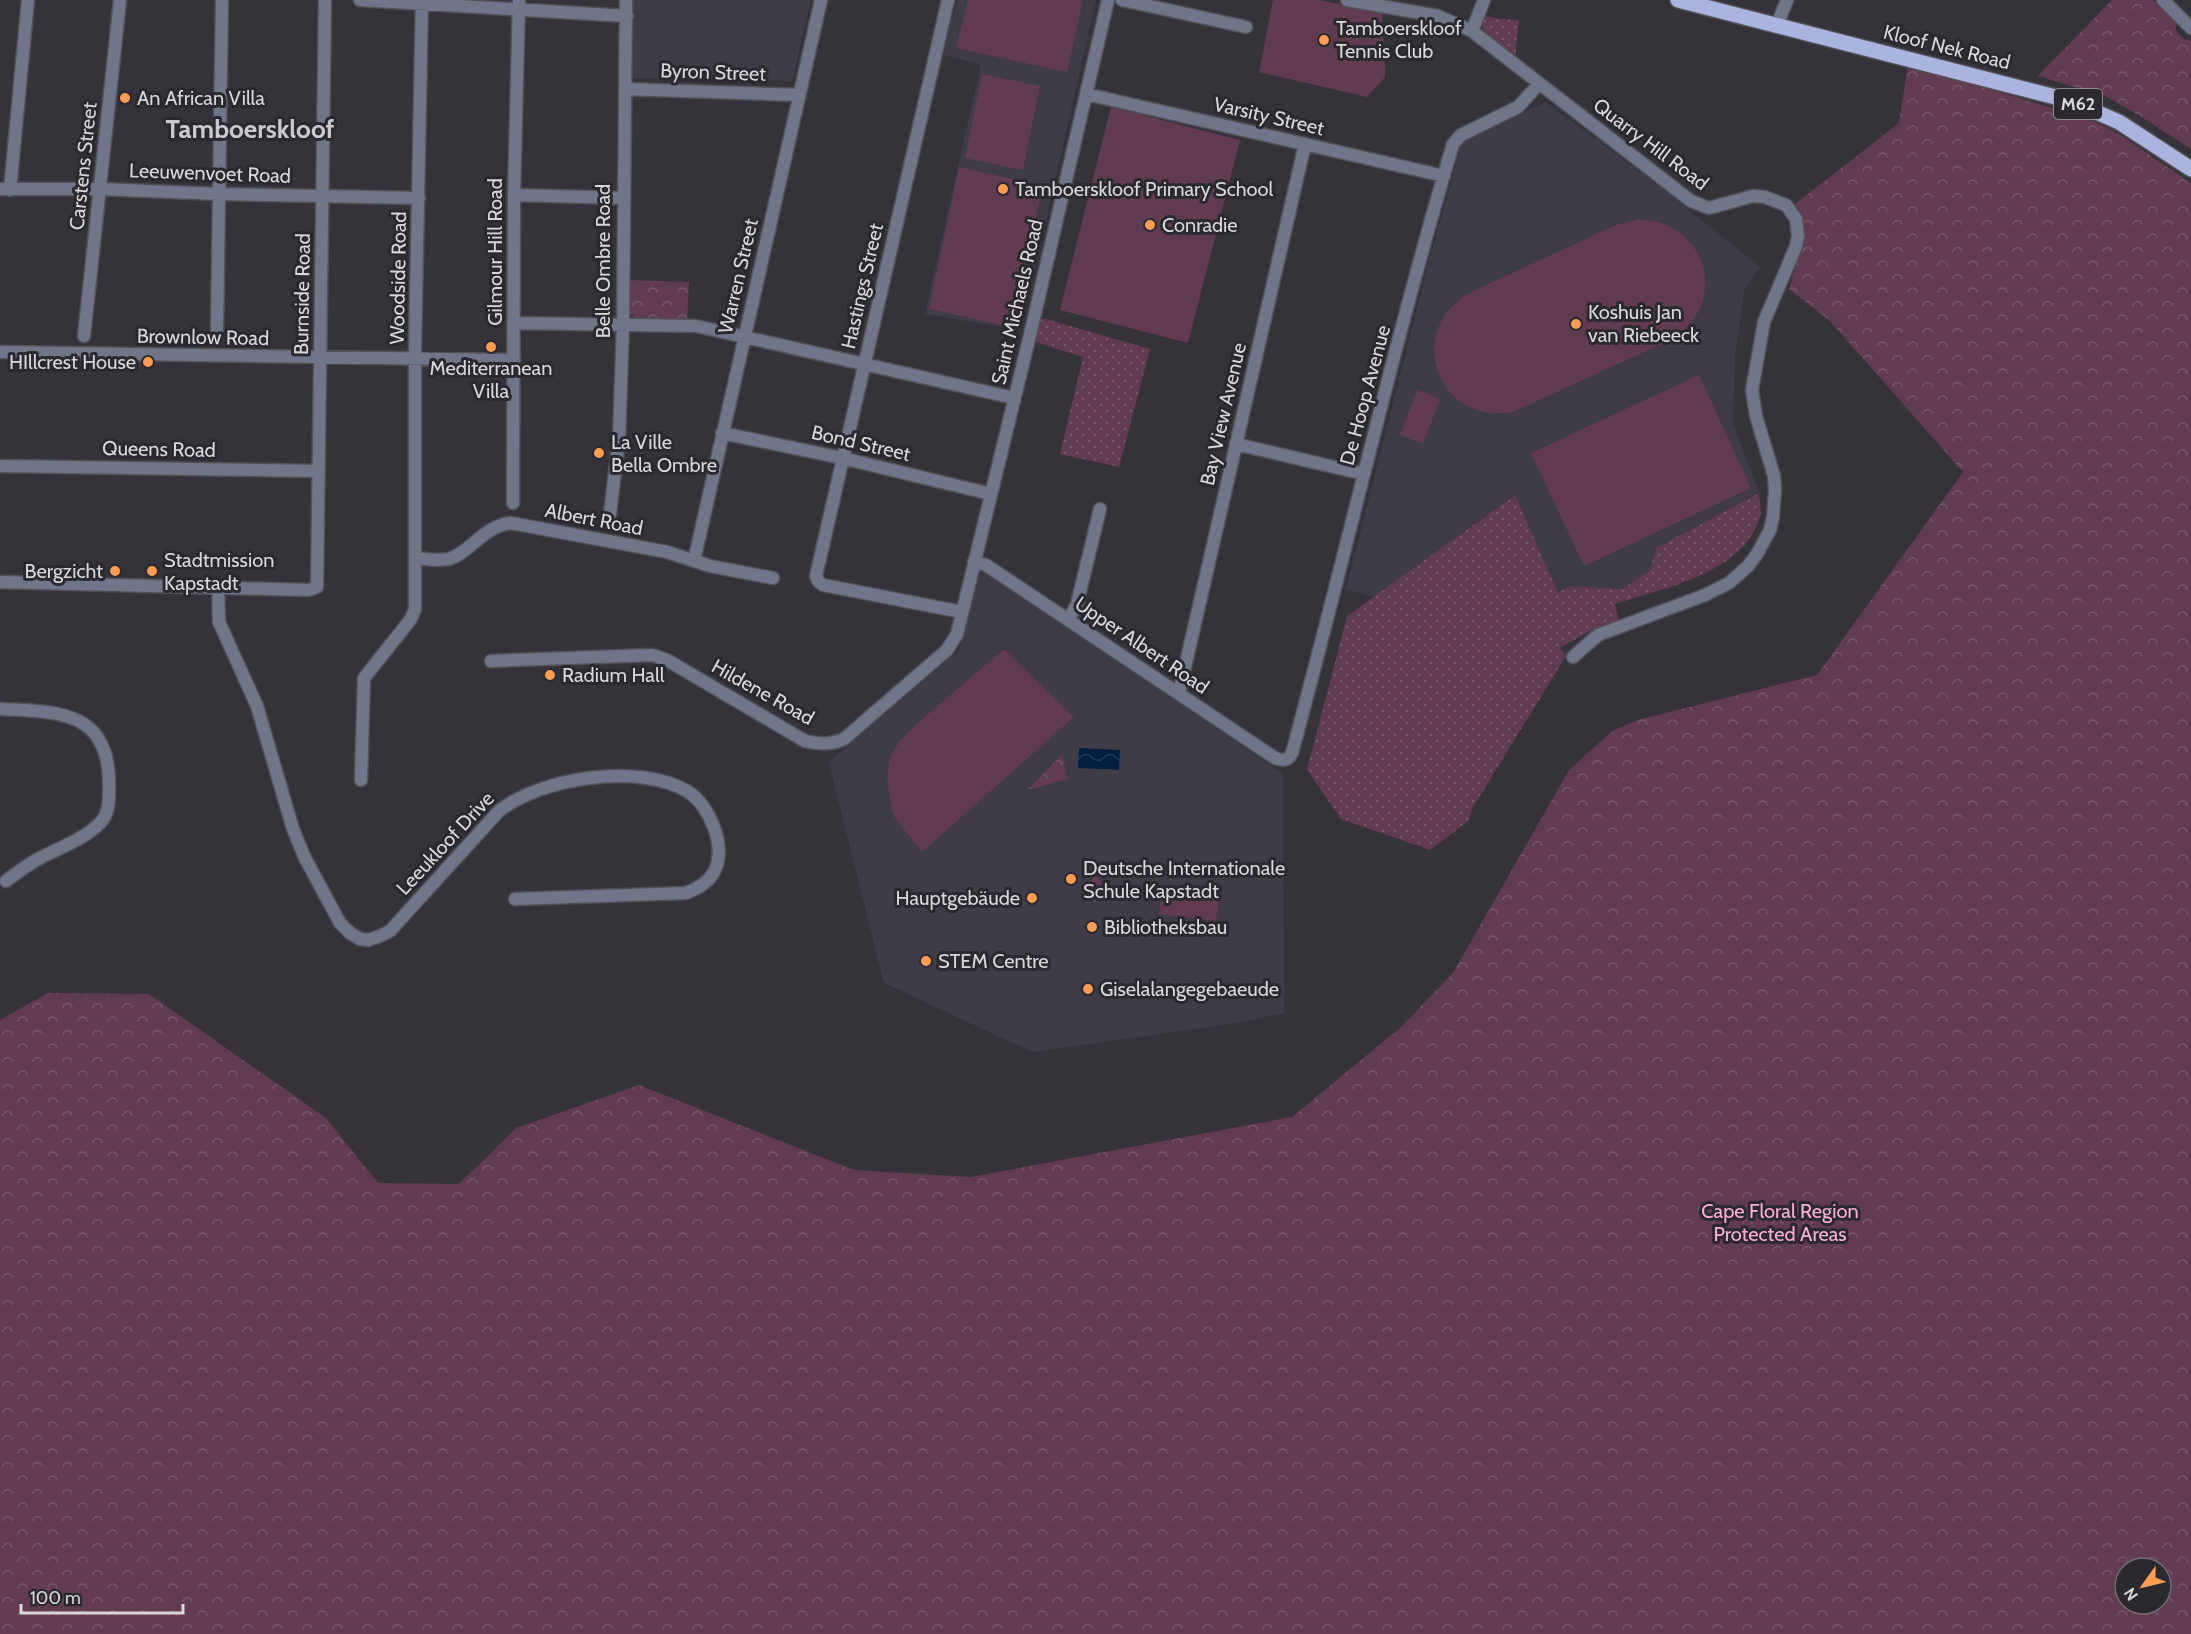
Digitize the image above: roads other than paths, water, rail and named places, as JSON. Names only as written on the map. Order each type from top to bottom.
[{"type":"main road","name":"Kloof Nek Road","points":[[1678,0],[2072,101],[2119,122],[2191,169]]},
{"type":"street","points":[[5,190],[28,0]]},
{"type":"street","name":"Carstens Street","points":[[84,336],[120,0]]},
{"type":"street","points":[[217,330],[222,0]]},
{"type":"street","name":"Burnside Road","points":[[218,586],[315,589],[317,584],[325,0]]},
{"type":"street","points":[[360,0],[422,1],[431,5],[518,5],[627,16]]},
{"type":"street","name":"Belle Ombre Road","points":[[609,522],[619,439],[623,324],[626,0]]},
{"type":"street","name":"Warren Street","points":[[694,561],[821,0]]},
{"type":"street","name":"Hastings Street","points":[[948,0],[816,574],[818,581],[823,585],[962,612]]},
{"type":"street","name":"Saint Michaels Road","points":[[962,612],[1108,0]]},
{"type":"street","points":[[1122,0],[1246,27]]},
{"type":"street","name":"Quarry Hill Road","points":[[1347,0],[1438,16],[1472,31],[1697,205],[1709,208],[1753,196],[1765,197],[1786,205],[1796,219],[1796,246],[1764,321],[1754,378],[1753,403],[1772,466],[1775,490],[1773,517],[1764,542],[1748,566],[1729,583],[1705,595],[1598,635],[1572,657]]},
{"type":"street","points":[[1472,31],[1484,0]]},
{"type":"street","points":[[1777,25],[1787,0]]},
{"type":"street","points":[[2163,0],[2191,28]]},
{"type":"street","name":"Woodside Road","points":[[361,780],[364,678],[413,616],[422,1]]},
{"type":"street","name":"Gilmour Hill Road","points":[[513,503],[514,195],[518,5]]},
{"type":"street","name":"De Hoop Avenue","points":[[1288,758],[1292,753],[1317,661],[1364,474],[1453,144],[1458,137],[1518,107],[1539,84]]},
{"type":"street","name":"Byron Street","points":[[625,89],[799,95]]},
{"type":"street","name":"Varsity Street","points":[[1086,94],[1444,177]]},
{"type":"street","name":"Bay View Avenue","points":[[1179,693],[1305,144]]},
{"type":"street","name":"Leeuwenvoet Road","points":[[5,190],[100,189],[419,198]]},
{"type":"street","points":[[514,195],[623,198]]},
{"type":"street","points":[[514,323],[696,326],[1014,398]]},
{"type":"street","name":"Brownlow Road","points":[[0,352],[514,360]]},
{"type":"street","name":"Bond Street","points":[[722,433],[842,458],[991,494]]},
{"type":"street","points":[[1236,444],[1364,474]]},
{"type":"street","name":"Queens Road","points":[[0,466],[318,471]]},
{"type":"street","points":[[1069,619],[1077,604],[1100,509]]},
{"type":"street","name":"Albert Road","points":[[415,558],[441,560],[452,558],[492,529],[511,523],[667,552],[710,566],[773,578]]},
{"type":"street","name":"Upper Albert Road","points":[[974,562],[986,565],[1069,619],[1275,758],[1283,760],[1288,758]]},
{"type":"street","points":[[0,582],[218,586]]},
{"type":"street","name":"Leeukloof Drive","points":[[218,586],[219,622],[257,706],[299,845],[340,923],[355,936],[368,939],[390,931],[499,810],[512,801],[550,785],[567,780],[635,776],[673,785],[687,791],[703,804],[710,818],[718,849],[717,866],[705,882],[692,891],[515,899]]},
{"type":"street","name":"Hildene Road","points":[[490,661],[652,655],[667,660],[805,741],[832,744],[844,739],[947,650],[957,634],[962,612]]},
{"type":"street","points":[[0,709],[52,712],[73,717],[87,726],[97,738],[106,754],[108,765],[107,809],[99,824],[86,834],[38,859],[6,881]]},
{"type":"water","points":[[1079,748],[1120,750],[1119,770],[1078,768]]},
{"type":"place","name":"Tamboerskloof Tennis Club","points":[[1324,40]]},
{"type":"place","name":"An African Villa","points":[[125,98]]},
{"type":"place","name":"Tamboerskloof Primary School","points":[[1003,189]]},
{"type":"place","name":"Conradie","points":[[1150,225]]},
{"type":"place","name":"Koshuis Jan van Riebeeck","points":[[1576,324]]},
{"type":"place","name":"Mediterranean Villa","points":[[491,347]]},
{"type":"place","name":"HIllcrest House","points":[[148,362]]},
{"type":"place","name":"La Ville Bella Ombre","points":[[599,453]]},
{"type":"place","name":"Bergzicht","points":[[115,571]]},
{"type":"place","name":"Stadtmission Kapstadt","points":[[152,571]]},
{"type":"place","name":"Radium Hall","points":[[550,675]]},
{"type":"place","name":"Deutsche Internationale Schule Kapstadt","points":[[1071,879]]},
{"type":"place","name":"Hauptgebäude","points":[[1032,898]]},
{"type":"place","name":"Bibliotheksbau","points":[[1092,927]]},
{"type":"place","name":"STEM Centre","points":[[926,961]]},
{"type":"place","name":"Giselalangegebaeude","points":[[1088,989]]},
{"type":"district","name":"Tamboerskloof","points":[[250,129]]},
{"type":"park label","name":"Cape Floral Region Protected Areas","points":[[1780,1222]]}]
